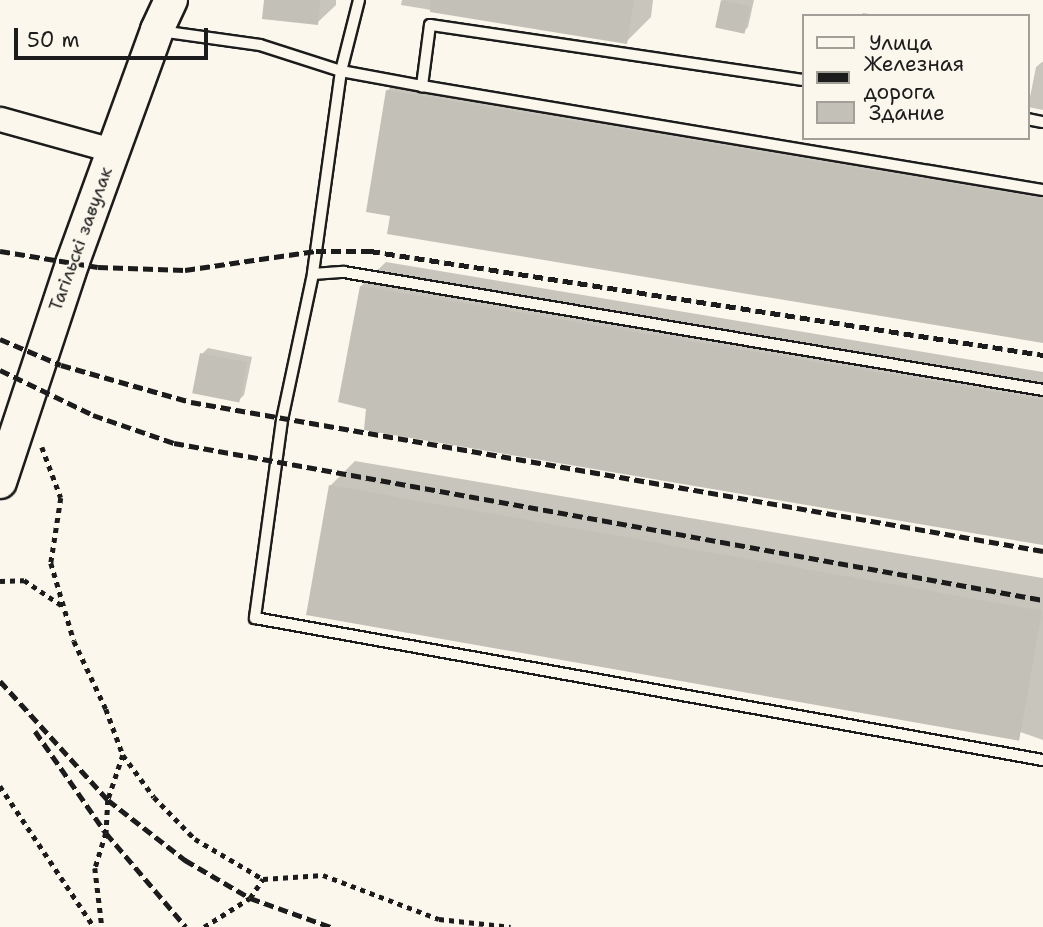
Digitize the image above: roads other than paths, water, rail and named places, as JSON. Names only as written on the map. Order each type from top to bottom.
[{"type":"main road","name":"Тагільскі завулак","points":[[0,482],[23,405],[112,150],[171,0]]},
{"type":"street","points":[[0,119],[112,150]]},
{"type":"lane","points":[[359,0],[341,71],[313,274],[282,420],[255,618],[1043,760]]},
{"type":"lane","points":[[422,86],[430,25],[802,80]]},
{"type":"lane","points":[[157,30],[260,45],[341,71],[422,86],[1043,190]]},
{"type":"lane","points":[[313,274],[344,272],[1043,390]]},
{"type":"railway","points":[[0,251],[98,267],[185,270],[316,251],[370,251],[1043,355]]},
{"type":"railway","points":[[0,339],[61,365],[191,402],[1043,551]]},
{"type":"railway","points":[[0,370],[93,415],[174,443],[1043,600]]},
{"type":"railway","points":[[0,681],[108,800],[185,860],[250,898],[331,927]]},
{"type":"railway","points":[[35,731],[106,833],[186,927]]}]
